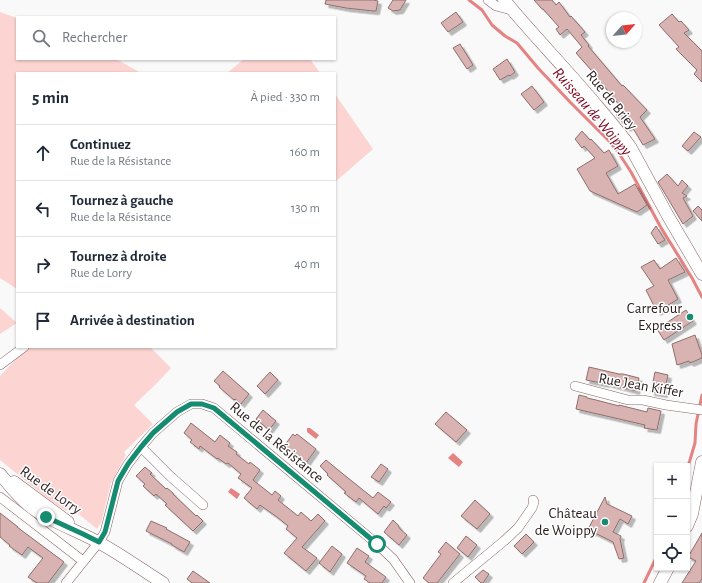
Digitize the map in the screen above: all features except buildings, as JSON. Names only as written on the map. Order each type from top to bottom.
[{"type":"street","points":[[488,0],[496,6],[512,10]]},
{"type":"street","name":"Rue de Briey","points":[[504,0],[580,86],[624,139],[702,274]]},
{"type":"street","points":[[0,365],[23,348]]},
{"type":"street","name":"Rue Jean Kiffer","points":[[575,386],[628,400],[643,400],[666,405],[699,409]]},
{"type":"street","name":"Rue de la Résistance","points":[[66,583],[99,542],[105,532],[118,481],[128,464],[153,433],[177,412],[191,404],[202,404],[214,408],[377,544],[393,559],[410,583]]},
{"type":"street","points":[[141,447],[170,476],[203,505]]},
{"type":"street","points":[[690,519],[702,462]]},
{"type":"street","name":"Rue de Lorry","points":[[0,473],[56,512],[83,534],[129,560],[163,583]]},
{"type":"street","points":[[0,497],[83,561]]},
{"type":"street","points":[[453,583],[504,542],[518,528],[532,508],[534,502],[533,500]]},
{"type":"street","points":[[660,583],[666,571]]},
{"type":"shaded area","points":[[0,12],[16,18],[16,60],[118,60],[139,72],[16,72],[16,288],[0,278]]},
{"type":"shaded area","points":[[243,60],[311,60],[319,72],[228,72]]},
{"type":"shaded area","points":[[336,95],[373,149],[336,181]]},
{"type":"shaded area","points":[[0,308],[16,324],[0,334]]},
{"type":"shaded area","points":[[28,348],[151,348],[171,368],[134,405],[153,424],[124,452],[126,455],[111,483],[101,523],[97,529],[70,507],[66,511],[48,499],[0,460],[0,376]]},
{"type":"shaded area","points":[[307,428],[310,428],[319,435],[316,439],[307,432]]},
{"type":"shaded area","points":[[453,453],[463,462],[459,467],[448,458]]},
{"type":"shaded area","points":[[231,488],[240,494],[237,499],[228,492]]},
{"type":"waterway","name":"Ruisseau de Woippy","points":[[469,0],[482,10],[492,25],[505,36],[517,43],[538,68],[618,152],[631,172],[660,226],[702,297]]},
{"type":"waterway","name":"Ruisseau de Woippy","points":[[689,463],[695,443],[696,424],[702,395]]},
{"type":"waterway","name":"Ruisseau de Woippy","points":[[644,583],[654,562]]},
{"type":"place","name":"Carrefour Express","points":[[690,317]]},
{"type":"place","name":"Château de Woippy","points":[[605,522]]},
{"type":"route","points":[[46,517],[99,542],[105,532],[118,481],[133,456],[153,433],[177,412],[191,404],[202,404],[214,408],[377,544]]}]
